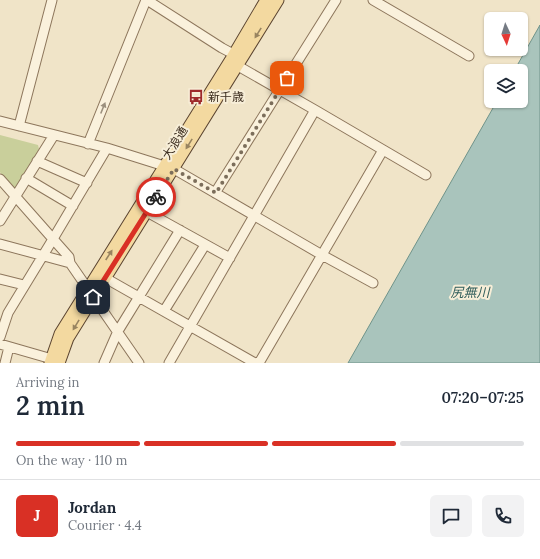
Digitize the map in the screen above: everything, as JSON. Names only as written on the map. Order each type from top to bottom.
[{"type":"main road","name":"大浪通","points":[[236,60],[266,0]]},
{"type":"main road","name":"大浪通","points":[[101,276],[139,208],[169,168],[236,60],[278,0]]},
{"type":"main road","name":"大浪通","points":[[54,362],[68,338],[90,293],[147,212],[169,168]]},
{"type":"street","points":[[19,126],[52,0]]},
{"type":"street","points":[[88,144],[147,0],[222,48],[236,60],[280,89],[426,176]]},
{"type":"street","points":[[216,193],[336,0]]},
{"type":"street","points":[[373,0],[468,56]]},
{"type":"street","points":[[169,363],[315,110]]},
{"type":"street","points":[[0,121],[107,148],[169,168],[216,193],[373,283]]},
{"type":"street","points":[[0,221],[54,135]]},
{"type":"street","points":[[0,337],[4,312],[24,286],[107,148]]},
{"type":"street","points":[[260,363],[383,150]]},
{"type":"street","points":[[37,161],[87,183]]},
{"type":"street","points":[[26,178],[73,206]]},
{"type":"street","points":[[0,179],[69,258],[70,263],[139,363]]},
{"type":"street","points":[[147,212],[230,258]]},
{"type":"street","points":[[104,363],[118,331],[180,230]]},
{"type":"street","points":[[0,244],[70,263]]},
{"type":"street","points":[[164,311],[205,245]]},
{"type":"street","points":[[101,276],[255,363]]},
{"type":"street","points":[[0,279],[24,286]]},
{"type":"street","points":[[0,344],[54,362]]},
{"type":"street","points":[[5,363],[9,347]]},
{"type":"green space","points":[[0,135],[38,145],[39,149],[16,188],[11,189],[0,177]]},
{"type":"water","name":"尻無川","points":[[540,25],[540,363],[348,363],[493,108],[528,108],[528,64],[518,64],[522,56],[528,56],[528,46]]},
{"type":"way so far","points":[[156,197],[174,169],[216,193],[287,78]]},
{"type":"place","name":"新千歳","points":[[196,97]]},
{"type":"route","points":[[93,297],[156,197]]}]
